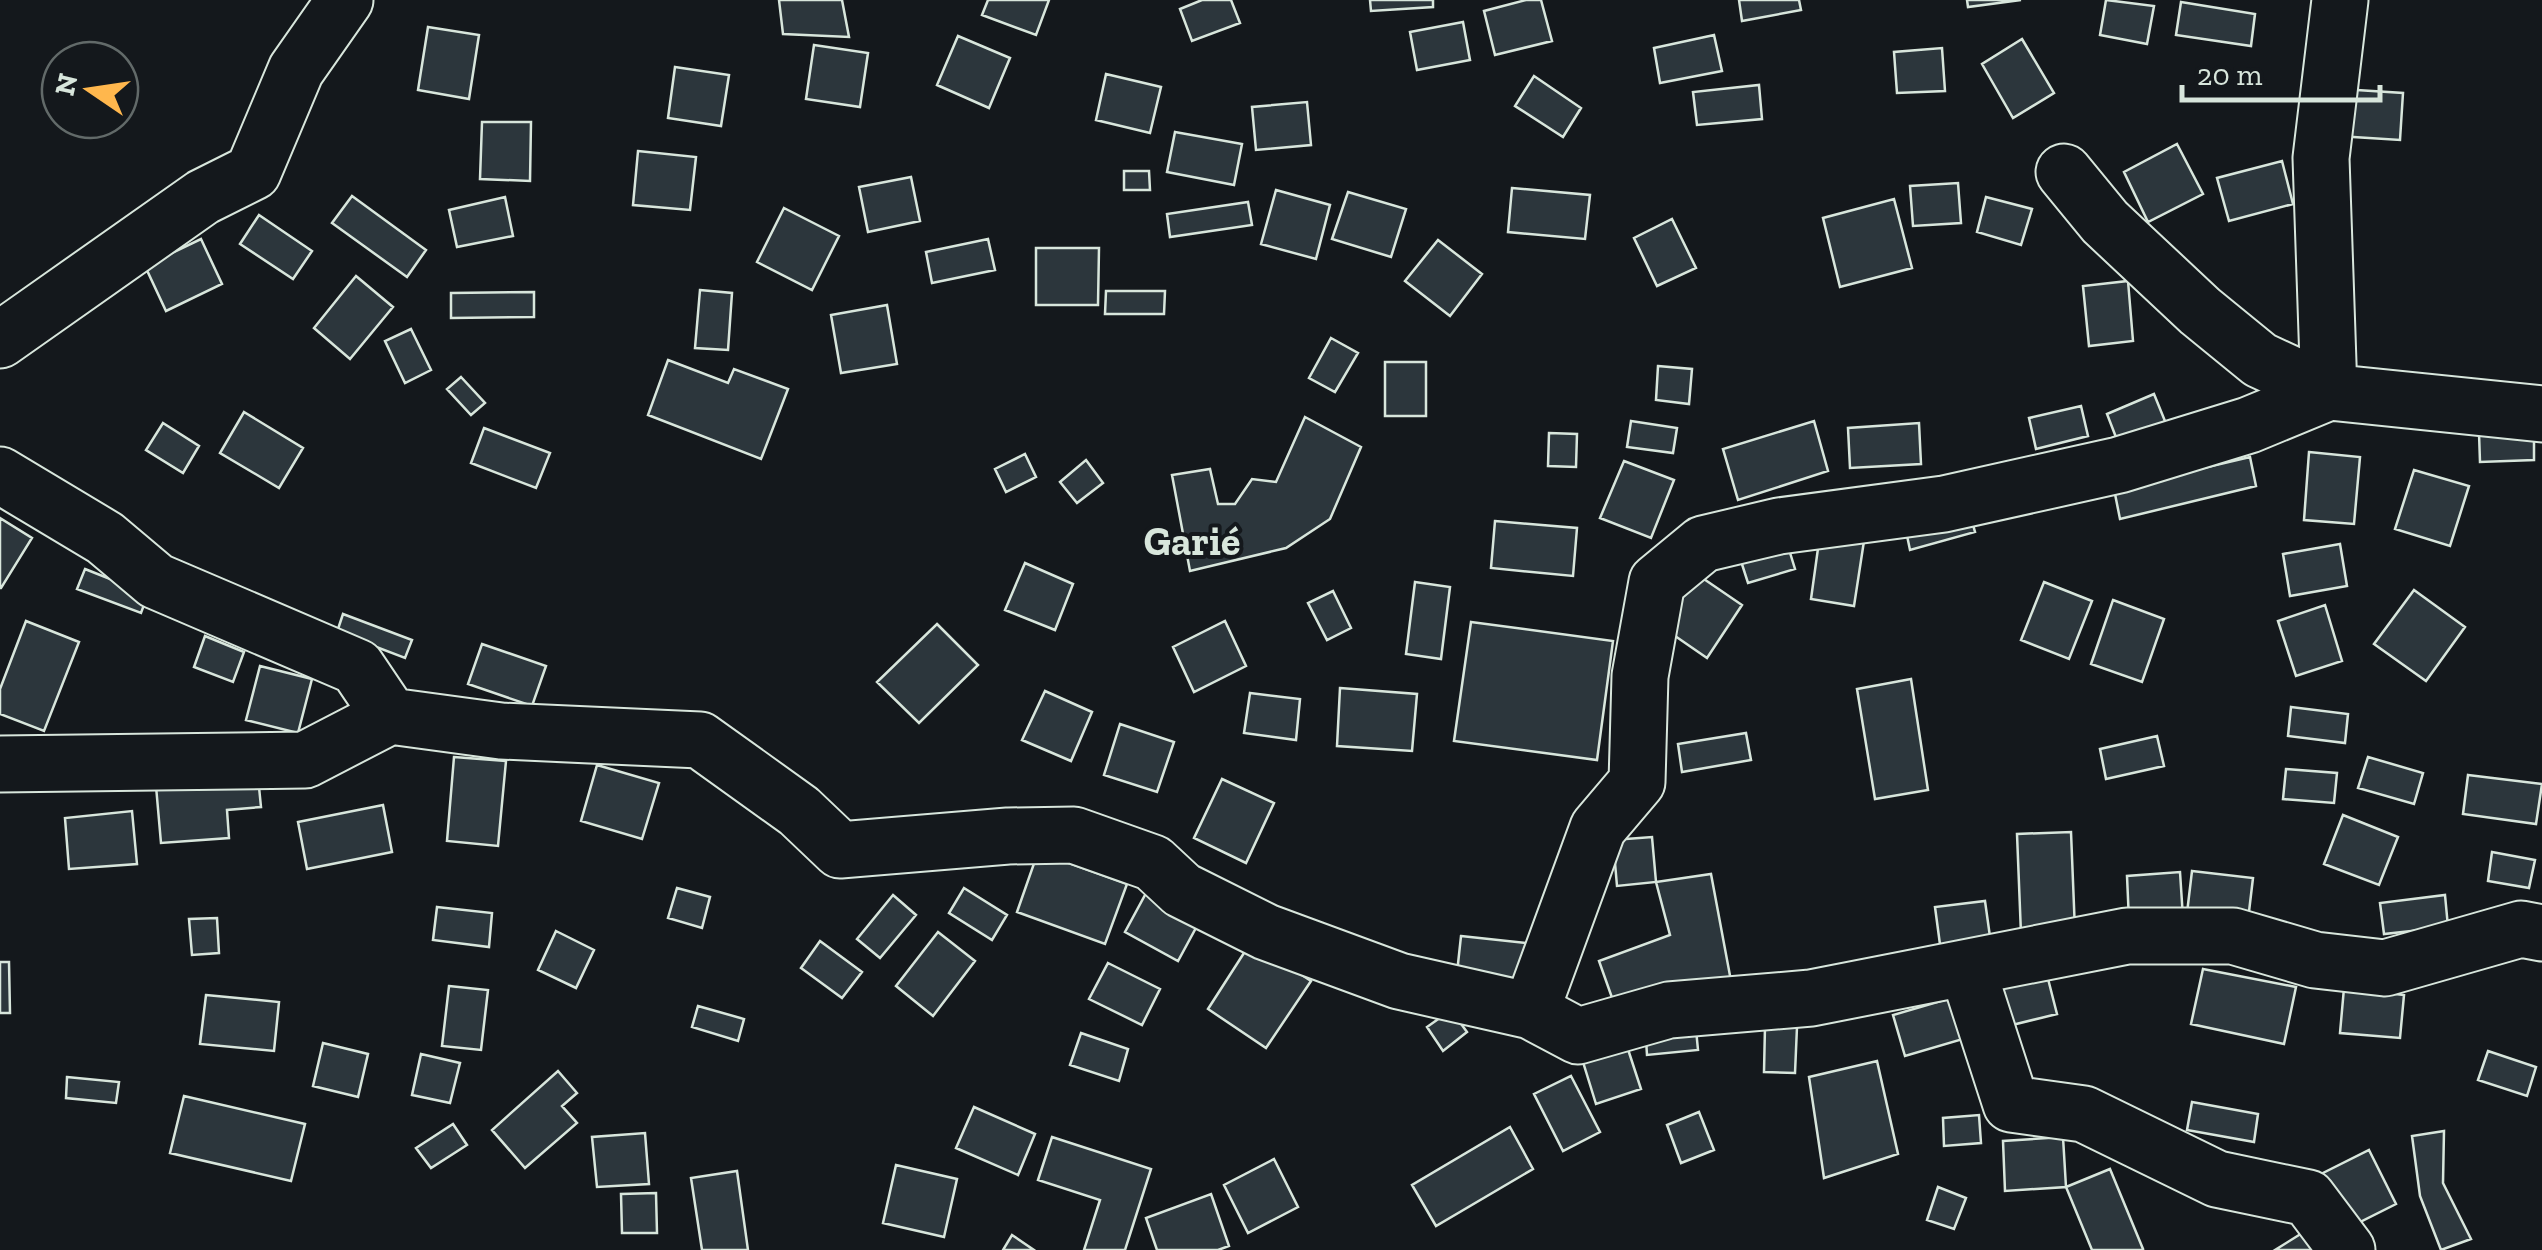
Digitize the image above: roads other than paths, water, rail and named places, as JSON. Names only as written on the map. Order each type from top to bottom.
[{"type":"street","points":[[0,340],[203,197],[252,172],[296,70],[345,0]]},
{"type":"street","points":[[2329,392],[2321,158],[2340,0]]},
{"type":"street","points":[[2064,172],[2105,222],[2200,311],[2260,360],[2329,392],[2542,414]]},
{"type":"street","points":[[1531,1011],[1598,828],[1636,782],[1640,676],[1657,582],[1703,544],[1779,526],[1944,504],[2119,466],[2249,425],[2329,392]]},
{"type":"street","points":[[0,476],[105,538],[156,581],[357,667],[390,716]]},
{"type":"street","points":[[0,764],[305,760],[390,716],[501,731],[700,740],[799,811],[840,850],[1008,836],[1074,835],[1153,863],[1182,890],[1266,932],[1399,981],[1531,1011],[1578,1036],[1669,1010],[1811,998],[2127,936],[2233,936],[2315,960],[2386,968],[2521,929],[2542,934]]},
{"type":"street","points":[[1967,968],[2011,1104],[2084,1114],[2217,1179],[2308,1198],[2347,1250]]},
{"type":"district","name":"Garié","points":[[1192,541]]}]
